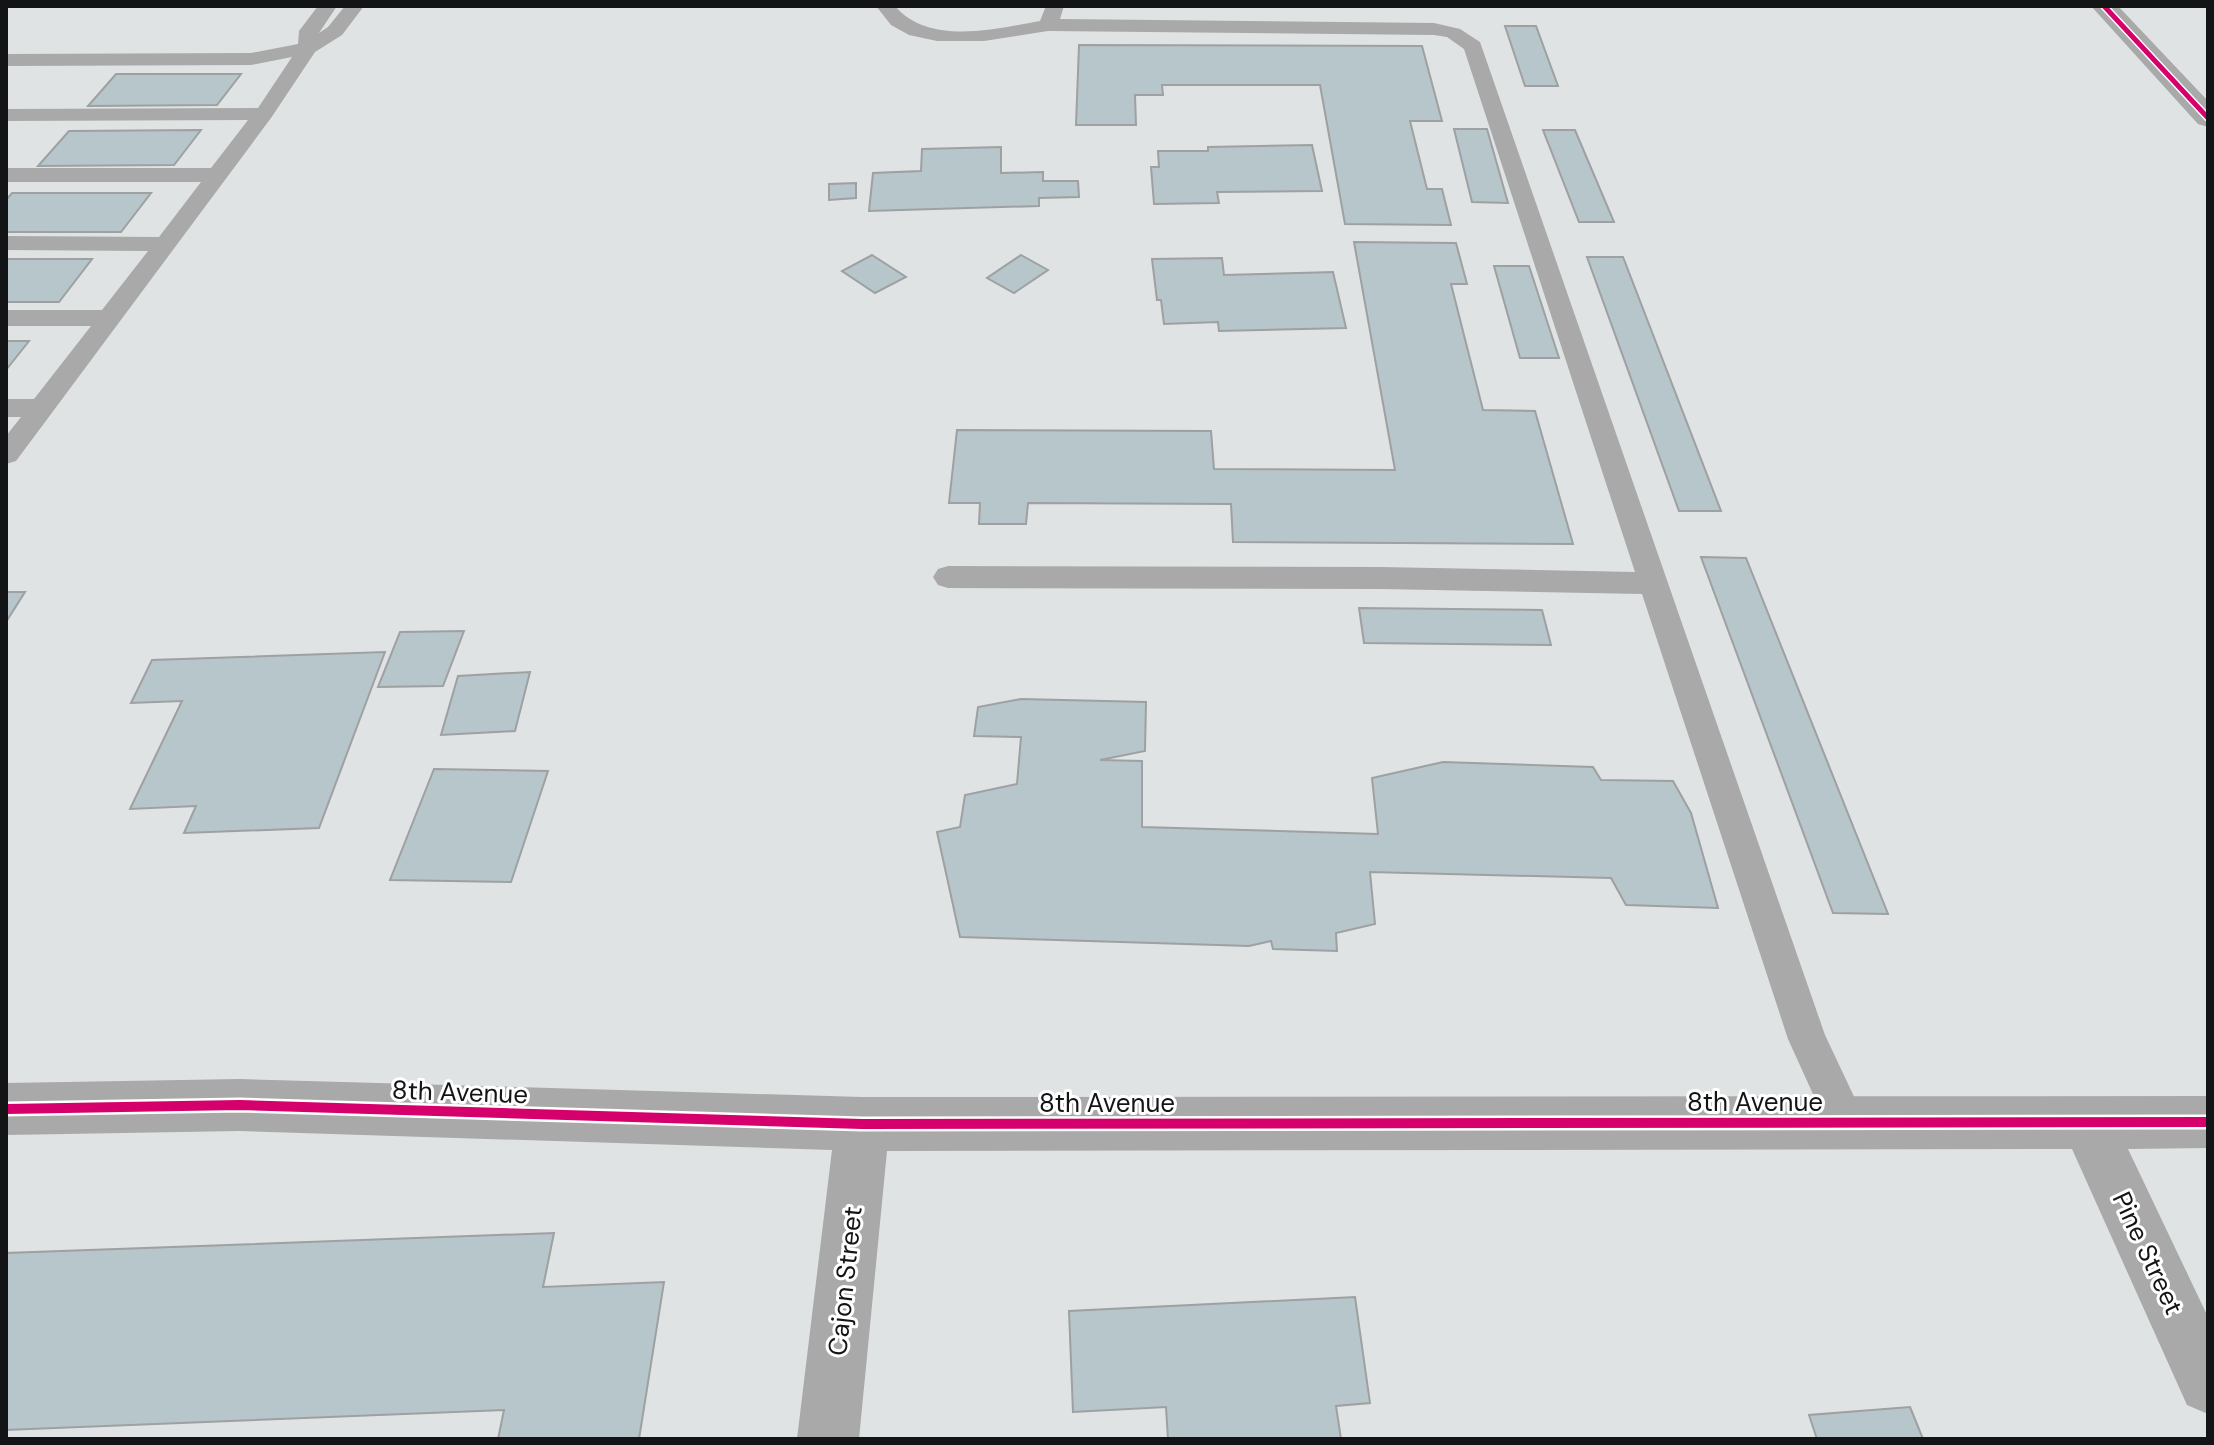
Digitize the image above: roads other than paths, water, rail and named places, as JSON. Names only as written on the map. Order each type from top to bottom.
[{"type":"street","points":[[2104,6],[2208,118]]},
{"type":"street","name":"8th Avenue","points":[[6,1109],[240,1105],[862,1124],[2208,1122]]},
{"type":"street","name":"Pine Street","points":[[2088,1122],[2208,1384]]},
{"type":"street","name":"Cajon Street","points":[[828,1439],[862,1124]]},
{"type":"lane","points":[[6,455],[264,114],[308,48],[309,31],[328,6]]},
{"type":"lane","points":[[6,60],[251,59],[308,48],[335,31],[355,6]]},
{"type":"lane","points":[[885,6],[889,14],[906,27],[938,37],[982,36],[1052,15],[1431,17],[1473,46],[1807,1039],[1846,1122]]},
{"type":"lane","points":[[6,115],[264,114]]},
{"type":"lane","points":[[6,175],[218,175]]},
{"type":"lane","points":[[6,243],[166,244]]},
{"type":"lane","points":[[6,318],[110,318]]},
{"type":"lane","points":[[6,408],[42,408]]},
{"type":"lane","points":[[948,577],[1380,578],[1654,583]]}]
